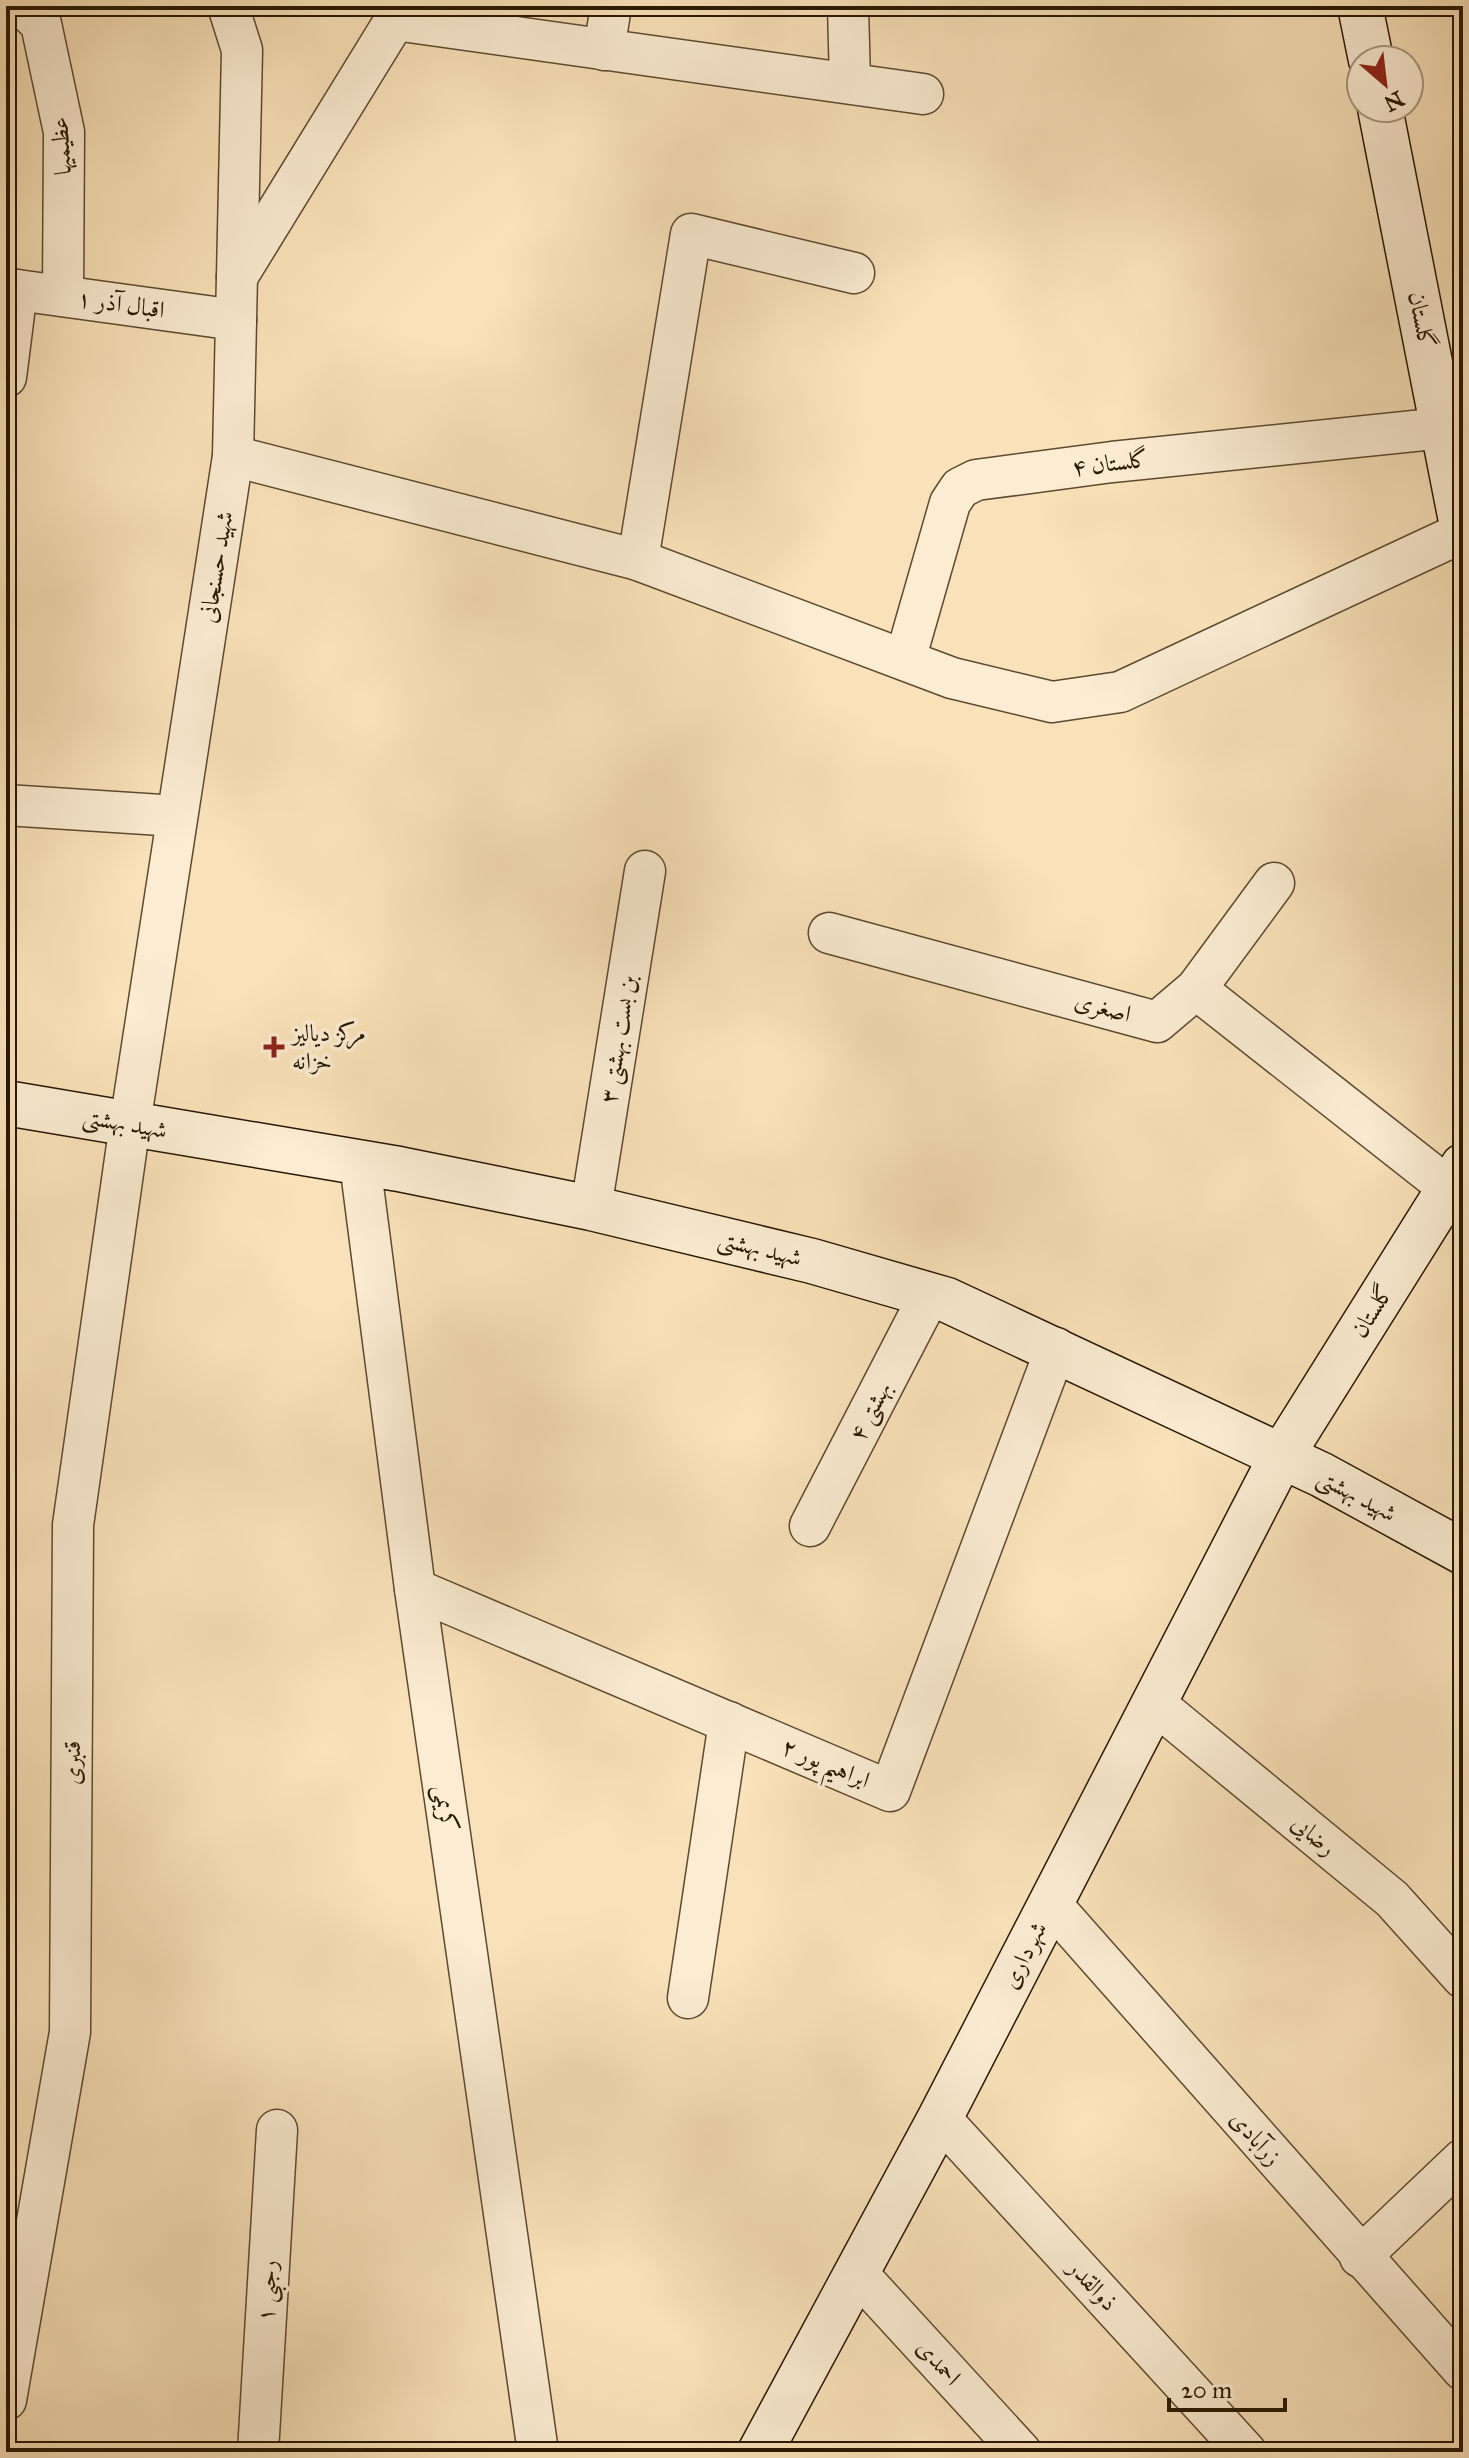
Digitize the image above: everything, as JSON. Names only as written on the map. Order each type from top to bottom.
[{"type":"street","name":"عظیمیها","points":[[22,6],[41,24],[64,132],[63,296]]},
{"type":"street","name":"شهید حسنجانی","points":[[130,1124],[233,456],[242,50],[228,6]]},
{"type":"street","points":[[604,50],[611,6]]},
{"type":"street","points":[[848,6],[850,83]]},
{"type":"street","points":[[1360,6],[1368,44]]},
{"type":"street","points":[[237,277],[395,20],[923,94]]},
{"type":"street","name":"گلستان","points":[[1383,124],[1443,428],[1458,483],[1463,532]]},
{"type":"street","points":[[638,560],[691,234],[854,273]]},
{"type":"street","name":"اقبال آذر ۱","points":[[11,291],[236,320]]},
{"type":"street","points":[[6,377],[11,291]]},
{"type":"street","name":"گلستان ۴","points":[[905,660],[950,503],[960,488],[976,480],[1443,428]]},
{"type":"street","points":[[233,456],[638,560],[952,678],[1052,702],[1120,692],[1463,532]]},
{"type":"street","points":[[6,805],[177,816]]},
{"type":"street","name":"بن بست بهشتی ۳","points":[[591,1208],[645,871]]},
{"type":"street","points":[[1274,883],[1196,989],[1456,1177]]},
{"type":"street","name":"اصغری","points":[[829,933],[1157,1022],[1196,989]]},
{"type":"street","name":"شهید بهشتی","points":[[6,1103],[360,1163],[591,1208],[812,1261],[929,1296],[1056,1348],[1282,1455],[1463,1552]]},
{"type":"street","name":"قنبری","points":[[6,2400],[70,2032],[73,1525],[130,1124]]},
{"type":"street","name":"کریمی","points":[[360,1163],[415,1589],[538,2452]]},
{"type":"street","name":"گلستان","points":[[1282,1455],[1456,1177]]},
{"type":"street","name":"بهشتی ۴","points":[[810,1526],[929,1296]]},
{"type":"street","name":"ابراهیم پور ۲","points":[[415,1589],[890,1791],[1056,1348]]},
{"type":"street","name":"شهرداری","points":[[760,2452],[940,2118],[1282,1455]]},
{"type":"street","name":"رضایی","points":[[1154,1703],[1392,1899],[1463,1978]]},
{"type":"street","points":[[688,1998],[729,1722]]},
{"type":"street","name":"زرآبادی","points":[[1051,1904],[1463,2370]]},
{"type":"street","name":"ذوالقدر","points":[[940,2118],[1246,2452]]},
{"type":"street","name":"رجبی ۱","points":[[258,2452],[277,2130]]},
{"type":"street","points":[[1360,2257],[1463,2159]]},
{"type":"street","name":"احمدی","points":[[857,2273],[1021,2452]]},
{"type":"place","name":"مرکز دیالیز خزانه","points":[[274,1047]]}]
